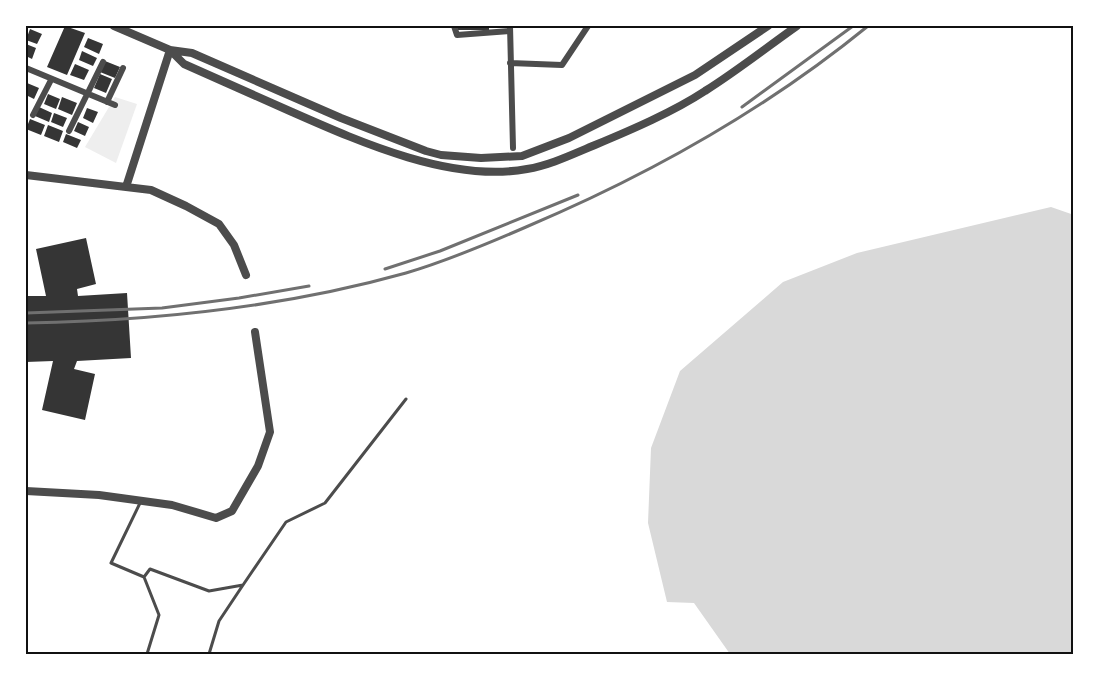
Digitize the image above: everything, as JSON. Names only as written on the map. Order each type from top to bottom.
[{"type":"street","points":[[114,26],[170,50],[192,53],[341,118],[426,151],[441,155],[481,158],[522,156],[569,138],[695,75],[768,26]]},
{"type":"street","points":[[454,26],[457,35],[510,28],[513,148]]},
{"type":"street","points":[[510,63],[562,65],[588,26]]},
{"type":"street","points":[[170,50],[184,64],[316,123],[387,151],[428,164],[497,171],[525,170],[555,162],[628,132],[704,92],[797,26]]},
{"type":"street","points":[[126,187],[170,50]]},
{"type":"street","points":[[69,131],[103,62]]},
{"type":"street","points":[[26,68],[115,105]]},
{"type":"street","points":[[107,102],[123,68]]},
{"type":"street","points":[[33,115],[51,80]]},
{"type":"street","points":[[26,175],[151,190],[219,224],[234,244],[246,275]]},
{"type":"street","points":[[27,491],[99,495],[141,501],[172,506],[216,518],[232,511],[258,466],[270,432],[255,332]]},
{"type":"lane","points":[[209,654],[219,621],[286,522],[325,503],[406,399]]},
{"type":"lane","points":[[26,500],[27,491]]},
{"type":"lane","points":[[141,501],[111,563],[144,577],[159,615],[147,654]]},
{"type":"lane","points":[[144,577],[150,569],[209,591],[243,585]]},
{"type":"shaded area","points":[[115,97],[137,104],[116,163],[85,147]]},
{"type":"shaded area","points":[[1051,207],[1074,215],[1073,654],[730,654],[694,603],[667,602],[648,523],[651,448],[680,371],[783,282],[857,253]]},
{"type":"building","points":[[65,26],[85,33],[67,75],[47,67]]},
{"type":"building","points":[[457,26],[489,26],[489,30],[457,30]]},
{"type":"building","points":[[30,29],[42,34],[37,44],[26,40]]},
{"type":"building","points":[[88,38],[103,44],[99,54],[84,47]]},
{"type":"building","points":[[26,44],[36,48],[32,59],[26,56]]},
{"type":"building","points":[[82,51],[97,58],[93,66],[79,60]]},
{"type":"building","points":[[105,61],[120,67],[115,78],[100,72]]},
{"type":"building","points":[[75,64],[89,70],[84,80],[70,75]]},
{"type":"building","points":[[100,74],[112,79],[106,93],[94,88]]},
{"type":"building","points":[[27,83],[39,88],[34,99],[26,95]]},
{"type":"building","points":[[48,94],[60,99],[56,109],[44,104]]},
{"type":"building","points":[[62,97],[77,103],[72,115],[58,109]]},
{"type":"building","points":[[39,107],[52,113],[49,122],[35,116]]},
{"type":"building","points":[[87,108],[98,112],[93,123],[83,118]]},
{"type":"building","points":[[54,113],[67,118],[63,127],[51,122]]},
{"type":"building","points":[[30,119],[45,125],[41,135],[26,129]]},
{"type":"building","points":[[78,122],[89,127],[85,136],[74,131]]},
{"type":"building","points":[[48,125],[63,131],[59,142],[44,136]]},
{"type":"building","points":[[66,134],[81,140],[77,148],[63,142]]},
{"type":"building","points":[[86,238],[96,284],[77,289],[78,296],[127,293],[131,358],[77,361],[74,369],[95,374],[85,420],[42,410],[53,361],[26,362],[26,296],[46,296],[36,249]]},
{"type":"railway","points":[[742,107],[853,26]]},
{"type":"railway","points":[[26,323],[170,316],[265,304],[359,285],[437,263],[572,207],[661,163],[747,113],[788,86],[868,26]]},
{"type":"railway","points":[[385,269],[440,251],[578,195]]},
{"type":"railway","points":[[26,313],[162,308],[309,286]]}]
